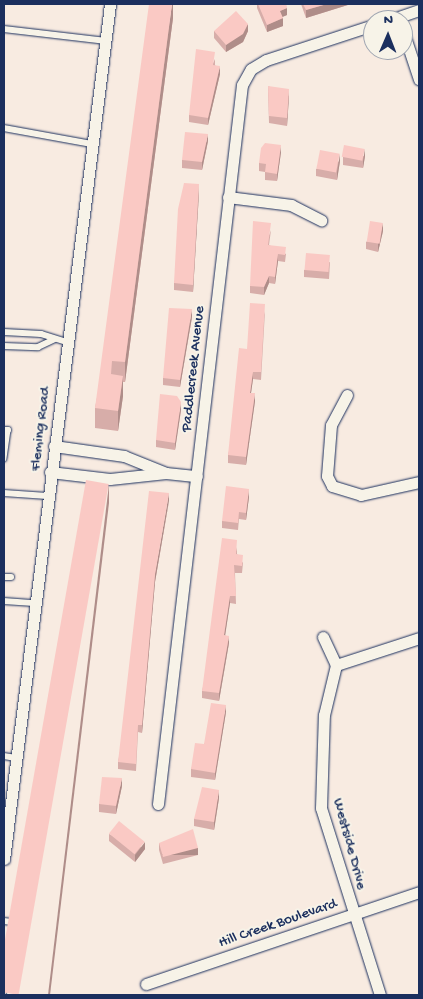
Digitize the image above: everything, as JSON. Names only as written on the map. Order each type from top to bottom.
[{"type":"street","name":"Fleming Road","points":[[4,859],[8,782],[16,758],[47,496],[110,4]]},
{"type":"street","name":"Paddlecreek Avenue","points":[[158,804],[242,85],[251,69],[266,60],[363,28]]},
{"type":"street","points":[[413,60],[419,79]]},
{"type":"street","points":[[228,197],[291,205],[321,220]]},
{"type":"street","points":[[347,395],[331,425],[327,476],[332,486],[361,495],[419,482]]},
{"type":"street","points":[[54,446],[124,456],[166,473]]},
{"type":"street","points":[[50,472],[128,479],[166,473],[197,476]]},
{"type":"street","points":[[322,637],[336,665],[419,638]]},
{"type":"street","name":"Westside Drive","points":[[336,665],[324,715],[321,808],[352,915],[380,995]]},
{"type":"street","name":"Hill Creek Boulevard","points":[[146,984],[419,892]]},
{"type":"lane","points":[[4,29],[106,41]]},
{"type":"lane","points":[[4,128],[92,144]]},
{"type":"lane","points":[[4,332],[41,334],[52,340],[67,342]]},
{"type":"lane","points":[[4,346],[38,346],[52,340]]},
{"type":"lane","points":[[4,430],[8,430],[4,458]]},
{"type":"lane","points":[[4,493],[47,496]]},
{"type":"lane","points":[[4,577],[11,577]]},
{"type":"lane","points":[[4,601],[34,603]]},
{"type":"lane","points":[[4,756],[16,758]]},
{"type":"lane","points":[[10,995],[28,868]]},
{"type":"lane","points":[[4,922],[20,924]]},
{"type":"building","points":[[149,4],[172,4],[125,362],[112,361],[111,374],[123,376],[118,411],[95,408]]},
{"type":"building","points":[[258,4],[286,4],[287,8],[280,11],[283,18],[267,25]]},
{"type":"building","points":[[303,4],[327,4],[306,10]]},
{"type":"building","points":[[236,11],[248,24],[243,34],[226,45],[214,31]]},
{"type":"building","points":[[196,49],[215,52],[213,65],[220,66],[208,118],[189,115]]},
{"type":"building","points":[[268,86],[289,89],[287,118],[269,116]]},
{"type":"building","points":[[185,132],[208,134],[202,162],[182,160]]},
{"type":"building","points":[[265,143],[281,145],[277,174],[265,172],[266,164],[259,163],[261,148]]},
{"type":"building","points":[[344,145],[365,149],[362,161],[342,157]]},
{"type":"building","points":[[320,150],[340,154],[336,172],[316,169]]},
{"type":"building","points":[[184,183],[199,184],[193,285],[174,283],[178,209]]},
{"type":"building","points":[[253,221],[271,223],[268,245],[286,247],[285,255],[278,254],[275,277],[269,276],[264,287],[250,286]]},
{"type":"building","points":[[370,221],[383,223],[380,244],[367,242]]},
{"type":"building","points":[[306,253],[330,255],[328,272],[305,270]]},
{"type":"building","points":[[250,303],[265,304],[261,372],[253,372],[250,393],[255,393],[246,457],[228,455],[239,348],[247,349]]},
{"type":"building","points":[[169,308],[192,309],[180,380],[163,378]]},
{"type":"building","points":[[160,394],[177,396],[181,402],[175,443],[156,440]]},
{"type":"building","points":[[86,480],[109,484],[19,995],[4,993],[4,945]]},
{"type":"building","points":[[226,486],[249,489],[246,513],[239,512],[238,523],[222,521]]},
{"type":"building","points":[[149,491],[169,493],[155,574],[142,725],[138,725],[136,764],[118,762]]},
{"type":"building","points":[[222,538],[237,540],[236,554],[243,555],[242,566],[234,565],[236,596],[230,596],[224,635],[229,636],[219,693],[202,691]]},
{"type":"building","points":[[211,703],[226,705],[215,773],[191,769],[195,743],[204,744]]},
{"type":"building","points":[[102,777],[122,778],[116,806],[99,804]]},
{"type":"building","points":[[202,787],[219,790],[214,822],[194,819]]},
{"type":"building","points":[[119,821],[145,842],[135,854],[109,833]]},
{"type":"building","points":[[193,829],[198,848],[163,857],[159,843]]}]
